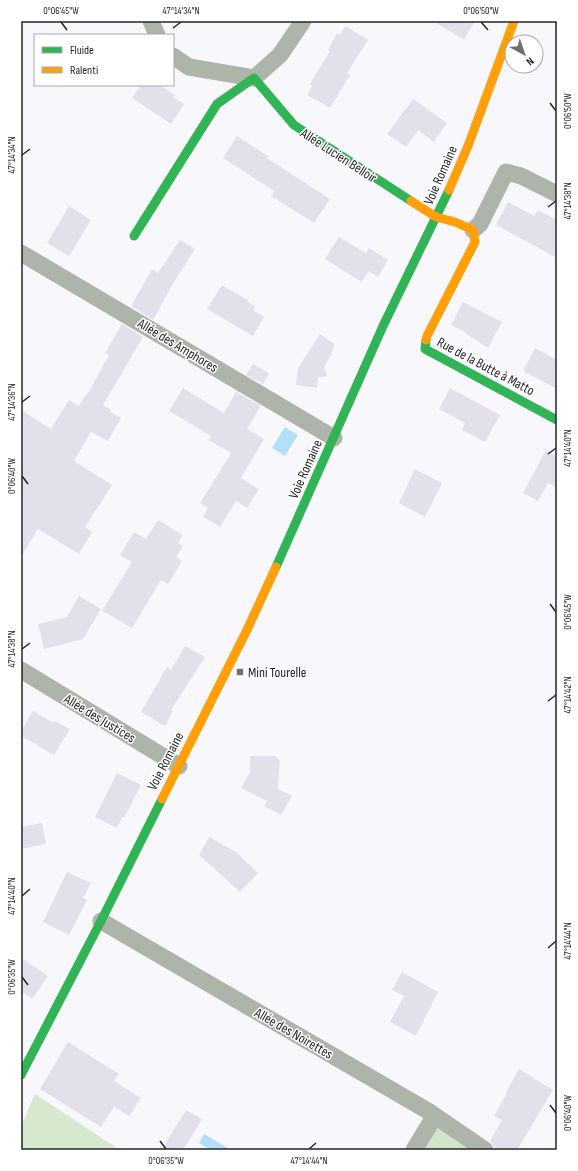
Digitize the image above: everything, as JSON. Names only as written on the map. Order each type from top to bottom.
[{"type":"street","points":[[151,21],[157,34]]},
{"type":"street","points":[[134,236],[217,104],[254,78],[280,55],[303,21]]},
{"type":"street","name":"Voie Romaine","points":[[21,1075],[101,921],[247,630],[383,326],[447,196],[468,146],[514,21]]},
{"type":"street","points":[[174,57],[189,67],[254,78]]},
{"type":"street","name":"Allée Lucien Belloir","points":[[254,78],[294,125],[436,217]]},
{"type":"street","points":[[436,217],[455,222],[472,230],[480,224],[506,172],[521,176],[557,194]]},
{"type":"street","name":"Rue de la Butte à Matto","points":[[472,230],[475,242],[427,336],[425,349],[557,420]]},
{"type":"street","name":"Allée des Amphores","points":[[21,253],[334,438]]},
{"type":"street","name":"Allée des Justices","points":[[21,670],[178,766]]},
{"type":"street","name":"Allée des Noirettes","points":[[101,921],[435,1116],[485,1150]]},
{"type":"street","points":[[414,1150],[435,1116]]},
{"type":"green space","points":[[35,1094],[120,1150],[21,1150],[21,1126]]},
{"type":"green space","points":[[424,1116],[473,1150],[404,1150]]},
{"type":"water","points":[[285,427],[298,435],[285,456],[272,448]]},
{"type":"water","points":[[204,1134],[228,1148],[227,1150],[211,1150],[199,1143]]},
{"type":"building","points":[[433,21],[475,21],[464,40]]},
{"type":"building","points":[[345,26],[368,40],[347,73],[350,75],[330,108],[307,95],[312,86],[310,84],[330,51],[328,50],[337,33],[340,35]]},
{"type":"building","points":[[140,86],[162,86],[175,95],[173,97],[184,104],[171,124],[132,98]]},
{"type":"building","points":[[413,99],[447,123],[434,142],[418,130],[406,147],[387,134]]},
{"type":"building","points":[[237,136],[268,156],[267,158],[330,199],[314,223],[271,196],[274,191],[223,158]]},
{"type":"building","points":[[508,202],[534,216],[538,210],[557,220],[557,258],[496,225]]},
{"type":"building","points":[[69,206],[91,220],[69,256],[47,243]]},
{"type":"building","points":[[339,237],[366,253],[369,248],[388,260],[378,277],[369,271],[362,282],[325,259]]},
{"type":"building","points":[[180,240],[195,249],[174,282],[153,320],[131,306],[152,269],[158,273]]},
{"type":"building","points":[[222,285],[249,301],[248,302],[256,307],[253,310],[264,317],[253,336],[207,309]]},
{"type":"building","points":[[463,302],[502,322],[488,348],[465,332],[451,325]]},
{"type":"building","points":[[122,324],[143,337],[103,405],[111,410],[110,412],[121,418],[108,441],[91,432],[74,461],[112,485],[85,527],[92,532],[79,554],[38,529],[21,557],[21,410],[51,429],[69,400],[79,406],[86,394],[87,395],[109,355],[105,353]]},
{"type":"building","points":[[320,334],[335,344],[324,367],[327,376],[318,378],[317,388],[296,385],[298,368]]},
{"type":"building","points":[[535,348],[557,360],[557,389],[523,371]]},
{"type":"building","points":[[253,364],[269,373],[263,384],[246,375]]},
{"type":"building","points":[[183,388],[224,413],[236,392],[261,406],[247,429],[264,439],[241,478],[259,489],[247,508],[236,501],[220,527],[203,517],[208,508],[200,503],[231,453],[208,440],[211,436],[169,411]]},
{"type":"building","points":[[450,388],[500,415],[485,442],[462,430],[465,423],[439,409]]},
{"type":"building","points":[[546,450],[557,456],[557,488],[548,483],[538,501],[523,493]]},
{"type":"building","points":[[415,469],[442,483],[425,517],[399,503]]},
{"type":"building","points":[[158,520],[183,535],[178,543],[183,546],[176,557],[182,561],[168,584],[161,580],[132,628],[102,611],[132,562],[120,555],[134,532],[146,539]]},
{"type":"building","points":[[79,596],[101,609],[83,639],[44,649],[38,624],[67,617]]},
{"type":"building","points":[[185,646],[205,657],[171,710],[173,711],[165,726],[141,712],[167,667],[171,670]]},
{"type":"building","points":[[33,711],[54,723],[55,721],[70,729],[54,755],[21,736],[21,731]]},
{"type":"building","points":[[250,756],[275,756],[280,760],[278,789],[292,796],[281,815],[264,806],[267,801],[241,788],[250,772]]},
{"type":"building","points":[[117,773],[141,785],[124,818],[122,817],[117,828],[95,817]]},
{"type":"building","points":[[42,823],[46,844],[21,849],[21,827]]},
{"type":"building","points":[[209,837],[236,852],[258,873],[240,892],[199,855]]},
{"type":"building","points":[[67,872],[91,883],[83,898],[87,900],[69,935],[43,922]]},
{"type":"building","points":[[21,958],[48,976],[32,999],[21,991]]},
{"type":"building","points":[[402,972],[438,992],[416,1036],[390,1022],[404,996],[392,990]]},
{"type":"building","points":[[68,1042],[119,1074],[114,1081],[141,1098],[129,1116],[114,1107],[101,1127],[40,1089]]},
{"type":"building","points":[[519,1069],[553,1090],[517,1150],[500,1150],[494,1147],[490,1141],[502,1120],[494,1116]]},
{"type":"building","points":[[186,1110],[202,1119],[183,1150],[161,1150]]},
{"type":"traffic: fast","points":[[134,236],[217,104],[254,78],[294,125],[411,201]]},
{"type":"traffic: fast","points":[[276,567],[383,326],[449,190]]},
{"type":"traffic: fast","points":[[426,340],[425,349],[557,420]]},
{"type":"traffic: fast","points":[[21,1075],[162,799]]},
{"type":"traffic: slow","points":[[449,190],[468,146],[514,21]]},
{"type":"traffic: slow","points":[[411,201],[436,217],[455,222],[473,230],[475,242],[426,340]]},
{"type":"traffic: slow","points":[[162,799],[247,630],[276,567]]},
{"type":"place","name":"Mini Tourelle","points":[[240,672]]}]
